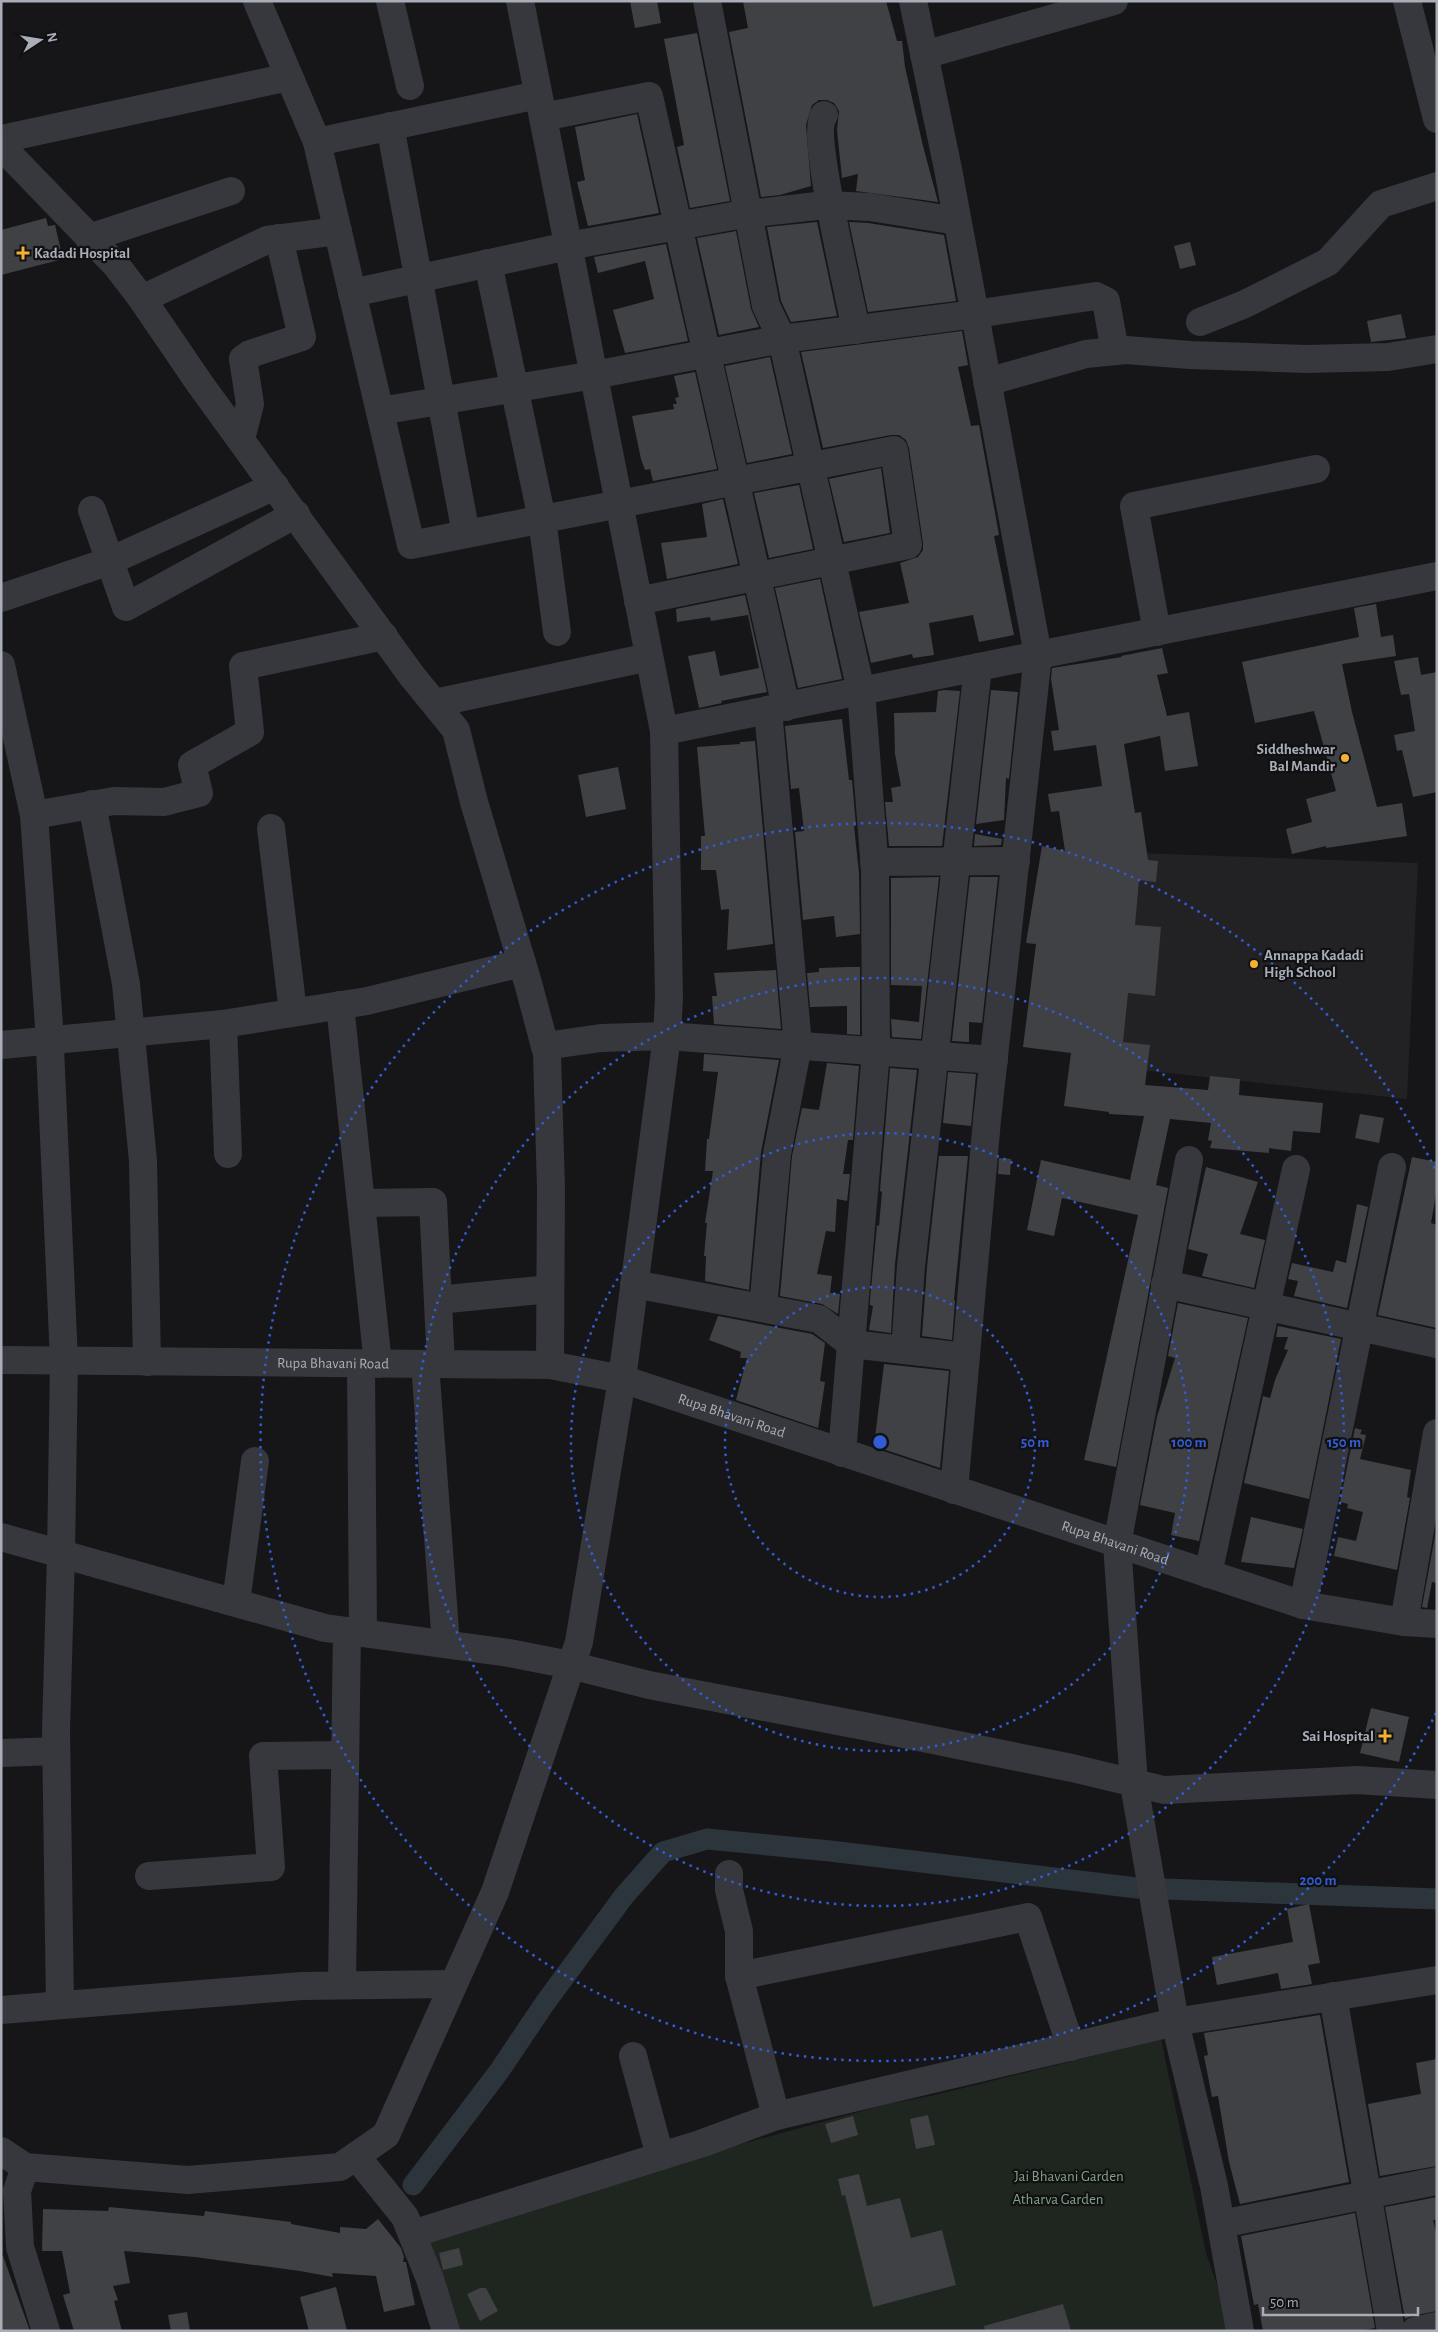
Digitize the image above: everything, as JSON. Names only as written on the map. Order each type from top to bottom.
[{"type":"street","points":[[257,1],[317,142],[411,545],[894,450],[908,545],[638,601]]},
{"type":"street","points":[[390,1],[410,86]]},
{"type":"street","points":[[1,2151],[25,2167],[188,2180],[340,2167],[386,2135],[452,1984],[495,1892],[579,1642],[622,1379],[667,1036],[669,997],[664,732],[520,1]]},
{"type":"street","points":[[707,1],[766,306],[782,339],[861,691],[874,862],[876,1051],[842,1453]]},
{"type":"street","points":[[913,1],[975,314],[1038,655],[994,1060],[954,1490]]},
{"type":"street","points":[[924,55],[1114,1]]},
{"type":"street","points":[[1408,1],[1430,58],[1437,119]]},
{"type":"street","points":[[1,139],[289,77]]},
{"type":"street","points":[[317,142],[390,126],[541,106],[649,96],[757,576],[777,708],[798,1045],[777,1154],[763,1308]]},
{"type":"street","points":[[824,115],[820,124],[822,160],[856,330]]},
{"type":"street","points":[[390,126],[466,534]]},
{"type":"street","points":[[1,146],[116,265],[142,299],[200,384],[384,636],[456,730],[474,802],[547,1054],[551,1188],[550,1365]]},
{"type":"street","points":[[1200,322],[1245,304],[1328,262],[1358,227],[1382,204],[1437,186]]},
{"type":"street","points":[[89,238],[231,191]]},
{"type":"street","points":[[352,293],[568,246],[749,214],[831,205],[870,207],[957,221]]},
{"type":"street","points":[[142,299],[267,240],[338,231]]},
{"type":"street","points":[[241,439],[250,404],[243,359],[250,354],[302,336],[279,238]]},
{"type":"street","points":[[488,263],[542,518],[557,632]]},
{"type":"street","points":[[380,411],[594,375],[782,339],[1096,296],[1106,301],[1115,351]]},
{"type":"street","points":[[987,382],[1086,354],[1115,351],[1306,359],[1388,357],[1437,349]]},
{"type":"street","points":[[1157,632],[1134,506],[1316,469]]},
{"type":"street","points":[[1,598],[110,561],[275,486]]},
{"type":"street","points":[[92,510],[126,607],[296,514]]},
{"type":"street","points":[[664,732],[978,667],[1437,576]]},
{"type":"street","points":[[34,815],[114,801],[164,802],[199,793],[192,765],[250,732],[243,666],[384,636]]},
{"type":"street","points":[[435,704],[650,657]]},
{"type":"street","points":[[1,665],[34,815],[50,1041],[64,1360],[56,1752],[60,2005]]},
{"type":"street","points":[[905,1350],[911,1266],[978,667]]},
{"type":"street","points":[[92,804],[126,984],[131,1033],[143,1161],[147,1362]]},
{"type":"street","points":[[271,828],[293,1012]]},
{"type":"street","points":[[874,862],[1016,861]]},
{"type":"street","points":[[1,1045],[223,1024],[367,1001],[522,963]]},
{"type":"street","points":[[340,1005],[361,1203],[370,1364],[355,1632],[345,1755],[342,1985]]},
{"type":"street","points":[[223,1024],[228,1154]]},
{"type":"street","points":[[545,1046],[601,1038],[667,1036],[994,1060]]},
{"type":"street","points":[[1189,1160],[1117,1544],[1134,1784],[1176,2022],[1220,2224],[1240,2331]]},
{"type":"street","points":[[1303,1604],[1392,1167]]},
{"type":"street","points":[[1208,1574],[1296,1169]]},
{"type":"street","points":[[361,1203],[433,1202],[438,1300],[433,1364],[446,1644]]},
{"type":"street","points":[[634,1284],[819,1319],[851,1344],[966,1357]]},
{"type":"street","points":[[1166,1284],[1437,1344]]},
{"type":"street","points":[[438,1300],[550,1289]]},
{"type":"street","name":"Rupa Bhavani Road","points":[[1,1360],[550,1365],[622,1379],[1303,1604],[1404,1622],[1437,1624]]},
{"type":"street","points":[[1404,1622],[1433,1467],[1437,1432]]},
{"type":"street","points":[[236,1602],[255,1461]]},
{"type":"street","points":[[1,1537],[325,1628],[509,1653],[570,1665],[649,1685],[870,1726],[1072,1768],[1164,1790],[1356,1780],[1437,1785]]},
{"type":"street","points":[[1,1753],[56,1752]]},
{"type":"street","points":[[150,1876],[271,1867],[263,1756],[345,1755]]},
{"type":"street","points":[[729,1874],[728,1890],[739,1932],[739,1976],[776,2116]]},
{"type":"street","points":[[739,1976],[1028,1917],[1071,2047]]},
{"type":"street","points":[[412,2234],[660,2156],[776,2116],[1176,2022],[1437,1980]]},
{"type":"street","points":[[1,2010],[302,1986],[452,1984]]},
{"type":"street","points":[[1333,1996],[1391,2331]]},
{"type":"street","points":[[633,2056],[660,2156]]},
{"type":"street","points":[[356,2156],[405,2217],[430,2279],[446,2331]]},
{"type":"street","points":[[25,2167],[17,2191],[10,2239],[20,2247],[46,2331]]},
{"type":"street","points":[[1220,2224],[1437,2181]]},
{"type":"street","points":[[1415,2331],[1437,2326]]},
{"type":"shaded area","name":"Annappa Kadadi High School","points":[[1108,852],[1418,863],[1407,1099],[1085,1064]]},
{"type":"green space","name":"Atharva Garden","points":[[1161,2039],[1206,2253],[1233,2331],[441,2331],[412,2234],[888,2104],[931,2096]]},
{"type":"building","points":[[630,1],[657,1],[661,23],[635,28]]},
{"type":"building","points":[[743,1],[886,1],[897,41],[902,41],[905,67],[938,202],[856,191],[858,174],[842,178],[837,130],[839,111],[834,103],[827,100],[819,100],[812,105],[806,125],[811,186],[780,195],[761,197],[729,32],[748,28]]},
{"type":"building","points":[[697,33],[730,201],[690,208],[677,147],[684,145],[664,39]]},
{"type":"building","points":[[637,114],[659,213],[588,226],[577,182],[585,180],[575,127]]},
{"type":"building","points":[[46,218],[48,226],[55,225],[63,259],[1,275],[1,230]]},
{"type":"building","points":[[817,222],[837,316],[791,322],[781,301],[767,227]]},
{"type":"building","points":[[849,222],[868,223],[944,235],[956,301],[868,312]]},
{"type":"building","points":[[736,231],[751,309],[759,327],[719,335],[697,238]]},
{"type":"building","points":[[1190,242],[1196,265],[1180,269],[1174,246]]},
{"type":"building","points":[[666,244],[688,341],[625,353],[613,310],[654,299],[645,261],[598,273],[594,257]]},
{"type":"building","points":[[1401,314],[1406,338],[1371,342],[1367,321]]},
{"type":"building","points":[[962,331],[968,365],[958,367],[971,426],[979,425],[999,535],[994,536],[1014,635],[979,642],[973,615],[929,623],[934,655],[913,658],[912,654],[871,663],[859,612],[909,603],[900,563],[918,557],[923,550],[909,448],[906,440],[899,435],[891,435],[823,448],[801,352]]},
{"type":"building","points":[[770,357],[792,454],[747,463],[725,366]]},
{"type":"building","points":[[695,372],[717,469],[653,481],[650,469],[645,470],[641,459],[632,416],[674,409],[673,404],[677,404],[675,398],[679,397],[674,376]]},
{"type":"building","points":[[881,468],[890,533],[844,542],[829,479]]},
{"type":"building","points":[[799,485],[813,549],[769,558],[754,493]]},
{"type":"building","points":[[723,499],[738,564],[667,579],[661,543],[707,537],[702,504]]},
{"type":"building","points":[[820,579],[842,679],[798,688],[775,588]]},
{"type":"building","points":[[745,595],[767,692],[721,701],[722,703],[699,708],[688,656],[715,651],[720,676],[759,668],[748,615],[711,621],[710,617],[677,622],[676,609]]},
{"type":"building","name":"Siddheshwar Bal Mandir","points":[[1376,604],[1381,637],[1393,635],[1396,656],[1342,664],[1352,712],[1377,807],[1402,803],[1407,836],[1326,848],[1326,846],[1292,854],[1286,829],[1312,822],[1306,799],[1336,791],[1314,711],[1255,723],[1242,662],[1359,637],[1354,608]]},
{"type":"building","points":[[1162,648],[1168,673],[1157,675],[1167,716],[1189,712],[1198,766],[1165,771],[1160,736],[1124,744],[1135,813],[1141,812],[1148,860],[1158,861],[1156,882],[1139,880],[1135,925],[1161,927],[1155,996],[1128,993],[1123,1042],[1150,1045],[1145,1085],[1208,1090],[1210,1076],[1240,1079],[1239,1095],[1323,1103],[1320,1133],[1293,1131],[1291,1151],[1269,1148],[1269,1153],[1210,1148],[1212,1141],[1208,1140],[1211,1123],[1170,1119],[1156,1185],[1168,1188],[1116,1467],[1084,1460],[1138,1215],[1062,1198],[1054,1236],[1027,1230],[1041,1160],[1130,1180],[1144,1116],[1109,1114],[1109,1112],[1064,1106],[1071,1053],[1023,1047],[1036,944],[1026,943],[1042,846],[1065,851],[1059,811],[1051,812],[1048,794],[1102,786],[1096,745],[1054,751],[1051,731],[1059,730],[1051,679],[1052,668],[1122,657]]},
{"type":"building","points":[[1418,657],[1421,675],[1437,672],[1437,792],[1413,797],[1402,750],[1397,751],[1394,735],[1415,731],[1409,694],[1401,695],[1394,661]]},
{"type":"building","points":[[991,690],[1018,692],[1009,779],[1006,778],[1004,820],[976,824]]},
{"type":"building","points":[[938,691],[960,691],[942,846],[889,846],[885,802],[893,802],[891,788],[901,786],[895,754],[894,713],[936,712]]},
{"type":"building","points":[[842,719],[849,780],[852,780],[856,826],[854,826],[859,873],[860,934],[836,937],[834,916],[803,920],[795,832],[804,831],[799,788],[791,789],[785,726]]},
{"type":"building","points":[[755,741],[773,944],[727,950],[729,909],[721,910],[716,870],[701,870],[701,836],[705,836],[697,747]]},
{"type":"building","points":[[618,767],[626,809],[586,817],[578,775]]},
{"type":"building","points":[[975,834],[1002,839],[1001,845],[974,846]]},
{"type":"building","points":[[939,877],[921,1039],[892,1037],[891,1019],[919,1022],[922,986],[891,985],[891,878]]},
{"type":"building","points":[[970,877],[998,877],[982,1023],[969,1022],[969,1042],[952,1041]]},
{"type":"building","points":[[860,967],[860,1035],[847,1034],[847,1006],[810,1007],[807,973],[819,972],[819,968]]},
{"type":"building","points":[[776,970],[781,1029],[714,1024],[712,996],[717,996],[714,973]]},
{"type":"building","points":[[704,1054],[779,1060],[761,1152],[749,1290],[705,1281],[706,1256],[704,1256],[707,1223],[705,1223],[713,1171],[705,1171],[707,1139],[709,1139],[718,1072],[703,1071]]},
{"type":"building","points":[[827,1063],[859,1066],[853,1140],[848,1140],[843,1174],[850,1174],[847,1201],[837,1199],[835,1232],[826,1231],[817,1274],[832,1276],[830,1293],[840,1294],[838,1314],[822,1304],[780,1296],[792,1156],[802,1108],[819,1110]]},
{"type":"building","points":[[890,1068],[917,1070],[895,1264],[891,1333],[869,1330],[873,1306],[870,1305],[870,1300],[882,1192],[880,1191]]},
{"type":"building","points":[[948,1072],[976,1074],[971,1126],[943,1123]]},
{"type":"building","points":[[1360,1114],[1384,1118],[1379,1143],[1355,1138]]},
{"type":"building","points":[[939,1156],[968,1156],[952,1340],[922,1336],[927,1267]]},
{"type":"building","points":[[1412,1157],[1437,1162],[1437,1189],[1431,1223],[1437,1225],[1437,1328],[1378,1315]]},
{"type":"building","points":[[999,1158],[1011,1159],[1010,1175],[998,1174]]},
{"type":"building","points":[[1206,1167],[1258,1182],[1240,1234],[1265,1240],[1254,1288],[1202,1276],[1208,1254],[1188,1249]]},
{"type":"building","points":[[1357,1204],[1368,1207],[1347,1308],[1294,1296],[1298,1281],[1288,1279],[1292,1263],[1333,1272],[1336,1260],[1346,1263]]},
{"type":"building","points":[[1178,1303],[1248,1318],[1199,1541],[1171,1535],[1175,1513],[1140,1505],[1157,1417],[1175,1358],[1168,1356]]},
{"type":"building","points":[[718,1316],[812,1334],[825,1343],[820,1381],[825,1382],[818,1428],[736,1400],[747,1358],[740,1358],[741,1352],[709,1340]]},
{"type":"building","points":[[1278,1326],[1341,1339],[1309,1499],[1244,1483],[1263,1396],[1270,1398],[1275,1380],[1288,1350],[1284,1349],[1288,1337],[1276,1337]]},
{"type":"building","points":[[884,1364],[949,1371],[940,1468],[874,1446]]},
{"type":"building","points":[[1355,1428],[1362,1430],[1360,1434],[1366,1435],[1360,1459],[1411,1470],[1407,1497],[1410,1498],[1397,1570],[1334,1556],[1338,1537],[1356,1541],[1363,1512],[1347,1508],[1348,1504],[1340,1502]]},
{"type":"building","points":[[1251,1517],[1303,1529],[1294,1568],[1241,1562]]},
{"type":"building","points":[[1437,1525],[1437,1583],[1432,1582],[1427,1608],[1422,1607]]},
{"type":"building","points":[[1371,1708],[1409,1717],[1399,1762],[1360,1753]]},
{"type":"building","points":[[1309,1904],[1320,1963],[1308,1965],[1312,1984],[1281,1989],[1278,1973],[1217,1985],[1212,1957],[1293,1942],[1287,1909]]},
{"type":"building","points":[[1320,2015],[1349,2182],[1240,2204],[1229,2162],[1218,2096],[1212,2097],[1204,2056],[1208,2055],[1204,2033]]},
{"type":"building","points":[[1437,2059],[1437,2166],[1380,2176],[1368,2104],[1421,2094],[1416,2063]]},
{"type":"building","points":[[928,2115],[935,2145],[916,2149],[910,2119]]},
{"type":"building","points":[[853,2116],[858,2135],[831,2143],[825,2124]]},
{"type":"building","points":[[859,2174],[867,2206],[900,2198],[911,2238],[942,2230],[956,2285],[873,2307],[845,2195],[842,2196],[838,2179]]},
{"type":"building","points":[[1437,2197],[1437,2220],[1433,2220],[1437,2236],[1437,2311],[1405,2319],[1385,2207]]},
{"type":"building","points":[[109,2207],[204,2216],[205,2211],[291,2222],[291,2224],[340,2233],[340,2227],[366,2229],[378,2219],[401,2248],[404,2257],[403,2262],[406,2262],[415,2305],[384,2312],[376,2276],[332,2273],[333,2277],[195,2257],[124,2251],[130,2283],[113,2286],[118,2300],[114,2301],[122,2331],[74,2331],[63,2295],[70,2293],[62,2251],[42,2251],[43,2209],[108,2211]]},
{"type":"building","points":[[1355,2213],[1375,2328],[1357,2331],[1263,2331],[1258,2304],[1254,2305],[1241,2236]]},
{"type":"building","points":[[459,2248],[463,2265],[443,2270],[439,2253]]},
{"type":"building","points":[[1,2256],[3,2256],[30,2331],[1,2331]]},
{"type":"building","points":[[336,2287],[347,2331],[309,2331],[300,2297]]},
{"type":"building","points":[[480,2288],[486,2288],[498,2311],[480,2321],[467,2294]]},
{"type":"building","points":[[1063,2304],[1071,2331],[985,2331],[984,2326]]},
{"type":"building","points":[[187,2312],[190,2331],[171,2331],[168,2315]]},
{"type":"waterway","points":[[413,2185],[500,2070],[545,2003],[624,1896],[663,1852],[707,1839],[830,1851],[1137,1888],[1437,1899]]},
{"type":"place","name":"Kadadi Hospital","points":[[23,253]]},
{"type":"place","name":"Siddheshwar Bal Mandir","points":[[1345,758]]},
{"type":"place","name":"Annappa Kadadi High School","points":[[1254,964]]},
{"type":"place","name":"Sai Hospital","points":[[1385,1736]]},
{"type":"park label","name":"Jai Bhavani Garden","points":[[1069,2176]]}]
